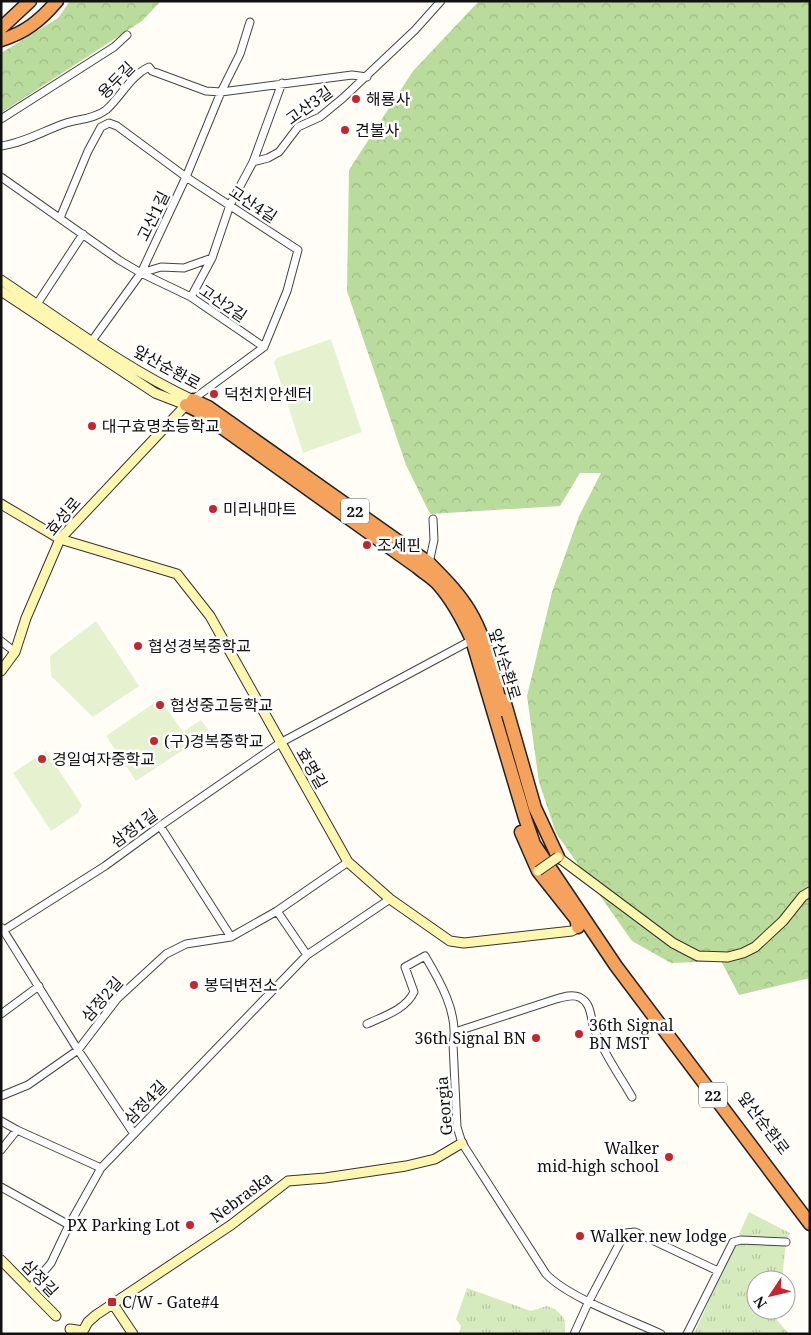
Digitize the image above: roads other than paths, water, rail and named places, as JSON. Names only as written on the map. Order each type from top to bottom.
[{"type":"highway","points":[[1,19],[20,1]]},
{"type":"highway","points":[[1,28],[30,1]]},
{"type":"highway","points":[[1,40],[15,36],[29,28],[43,18],[57,1]]},
{"type":"highway","name":"앞산순환로","points":[[189,403],[208,407],[429,563],[452,587],[472,616],[481,635],[481,652],[529,833],[619,965],[810,1224]]},
{"type":"highway","name":"앞산순환로","points":[[189,403],[437,583],[460,614],[472,640],[481,652]]},
{"type":"highway","points":[[481,652],[494,667],[535,808],[558,857]]},
{"type":"highway","points":[[481,652],[483,699],[525,845],[538,871],[576,919],[578,927]]},
{"type":"highway","name":"앞산순환로","points":[[619,965],[810,1211]]},
{"type":"street","name":"고산3길","points":[[253,162],[268,158],[279,152],[298,128],[320,117],[367,77],[415,30],[441,1]]},
{"type":"street","points":[[221,92],[240,54],[250,22]]},
{"type":"street","points":[[1,119],[114,46],[127,35]]},
{"type":"street","name":"용두길","points":[[1,146],[44,133],[66,123],[94,116],[105,110],[141,71],[149,67],[152,71],[206,91],[221,92],[352,75],[367,77]]},
{"type":"street","points":[[191,297],[212,258],[230,205],[253,162],[282,83]]},
{"type":"street","name":"고산1길","points":[[91,342],[141,273],[186,177],[221,92]]},
{"type":"street","name":"고산4길","points":[[60,218],[88,151],[101,127],[109,123],[117,126],[186,177],[298,250],[287,291],[264,347]]},
{"type":"street","name":"고산2길","points":[[1,177],[119,260],[141,273],[191,297],[264,347]]},
{"type":"street","points":[[36,304],[83,234]]},
{"type":"street","points":[[141,273],[161,267],[184,268],[212,258]]},
{"type":"street","name":"앞산순환로","points":[[1,280],[91,342],[189,403]]},
{"type":"street","name":"앞산순환로","points":[[1,291],[155,393],[189,403]]},
{"type":"street","points":[[189,403],[264,347]]},
{"type":"street","name":"효성로","points":[[1,671],[15,652],[26,618],[60,539],[189,403]]},
{"type":"street","name":"효명길","points":[[1,504],[60,539],[177,574],[210,616],[348,862],[390,899],[450,942],[464,943],[572,931],[578,927]]},
{"type":"street","points":[[429,563],[433,548],[434,531],[432,519]]},
{"type":"street","name":"삼정1길","points":[[2,929],[105,866],[280,743],[472,640]]},
{"type":"street","points":[[1,641],[15,652]]},
{"type":"street","points":[[160,826],[231,937]]},
{"type":"street","points":[[538,871],[558,857],[673,943],[698,956],[728,957],[744,953],[771,933],[803,896],[810,892]]},
{"type":"street","name":"삼정2길","points":[[1,1096],[28,1085],[78,1050],[117,999],[166,954],[186,944],[231,937],[277,911],[348,862]]},
{"type":"street","name":"삼정4길","points":[[30,1288],[51,1263],[101,1168],[307,955],[390,899]]},
{"type":"street","points":[[277,911],[307,955]]},
{"type":"street","points":[[2,929],[78,1050],[134,1134]]},
{"type":"street","name":"Georgia","points":[[367,1024],[399,1009],[411,998],[414,992],[405,967],[425,956],[448,1002],[456,1032],[453,1044],[457,1126],[462,1143],[546,1274],[555,1283],[661,1334]]},
{"type":"street","points":[[1,1014],[39,986]]},
{"type":"street","points":[[456,1032],[556,999],[568,996],[578,997],[586,1003],[590,1010],[594,1028],[612,1064],[632,1097]]},
{"type":"street","points":[[1,1121],[101,1168]]},
{"type":"street","points":[[1,1150],[17,1130]]},
{"type":"street","name":"Nebraska","points":[[70,1328],[83,1331],[88,1322],[231,1224],[288,1181],[325,1178],[435,1159],[462,1143]]},
{"type":"street","points":[[1,1187],[69,1226]]},
{"type":"street","points":[[574,1334],[624,1233],[636,1232],[718,1271]]},
{"type":"street","points":[[688,1334],[732,1242],[740,1240],[786,1242]]},
{"type":"street","name":"삼정길","points":[[1,1260],[56,1316]]},
{"type":"street","points":[[113,1304],[133,1334]]},
{"type":"place","name":"해룡사","points":[[356,99]]},
{"type":"place","name":"견불사","points":[[345,130]]},
{"type":"place","name":"덕천치안센터","points":[[214,394]]},
{"type":"place","name":"대구효명초등학교","points":[[92,426]]},
{"type":"place","name":"미리내마트","points":[[213,509]]},
{"type":"place","name":"조세핀","points":[[367,545]]},
{"type":"place","name":"협성경복중학교","points":[[138,646]]},
{"type":"place","name":"협성중고등학교","points":[[160,705]]},
{"type":"place","name":"(구)경복중학교","points":[[154,741]]},
{"type":"place","name":"경일여자중학교","points":[[42,759]]},
{"type":"place","name":"봉덕변전소","points":[[194,985]]},
{"type":"place","name":"36th Signal BN MST","points":[[579,1034]]},
{"type":"place","name":"36th Signal BN","points":[[536,1038]]},
{"type":"place","name":"Walker mid-high school","points":[[669,1157]]},
{"type":"place","name":"PX Parking Lot","points":[[190,1225]]},
{"type":"place","name":"Walker new lodge","points":[[580,1236]]},
{"type":"place","name":"C/W - Gate#4","points":[[112,1302]]}]
